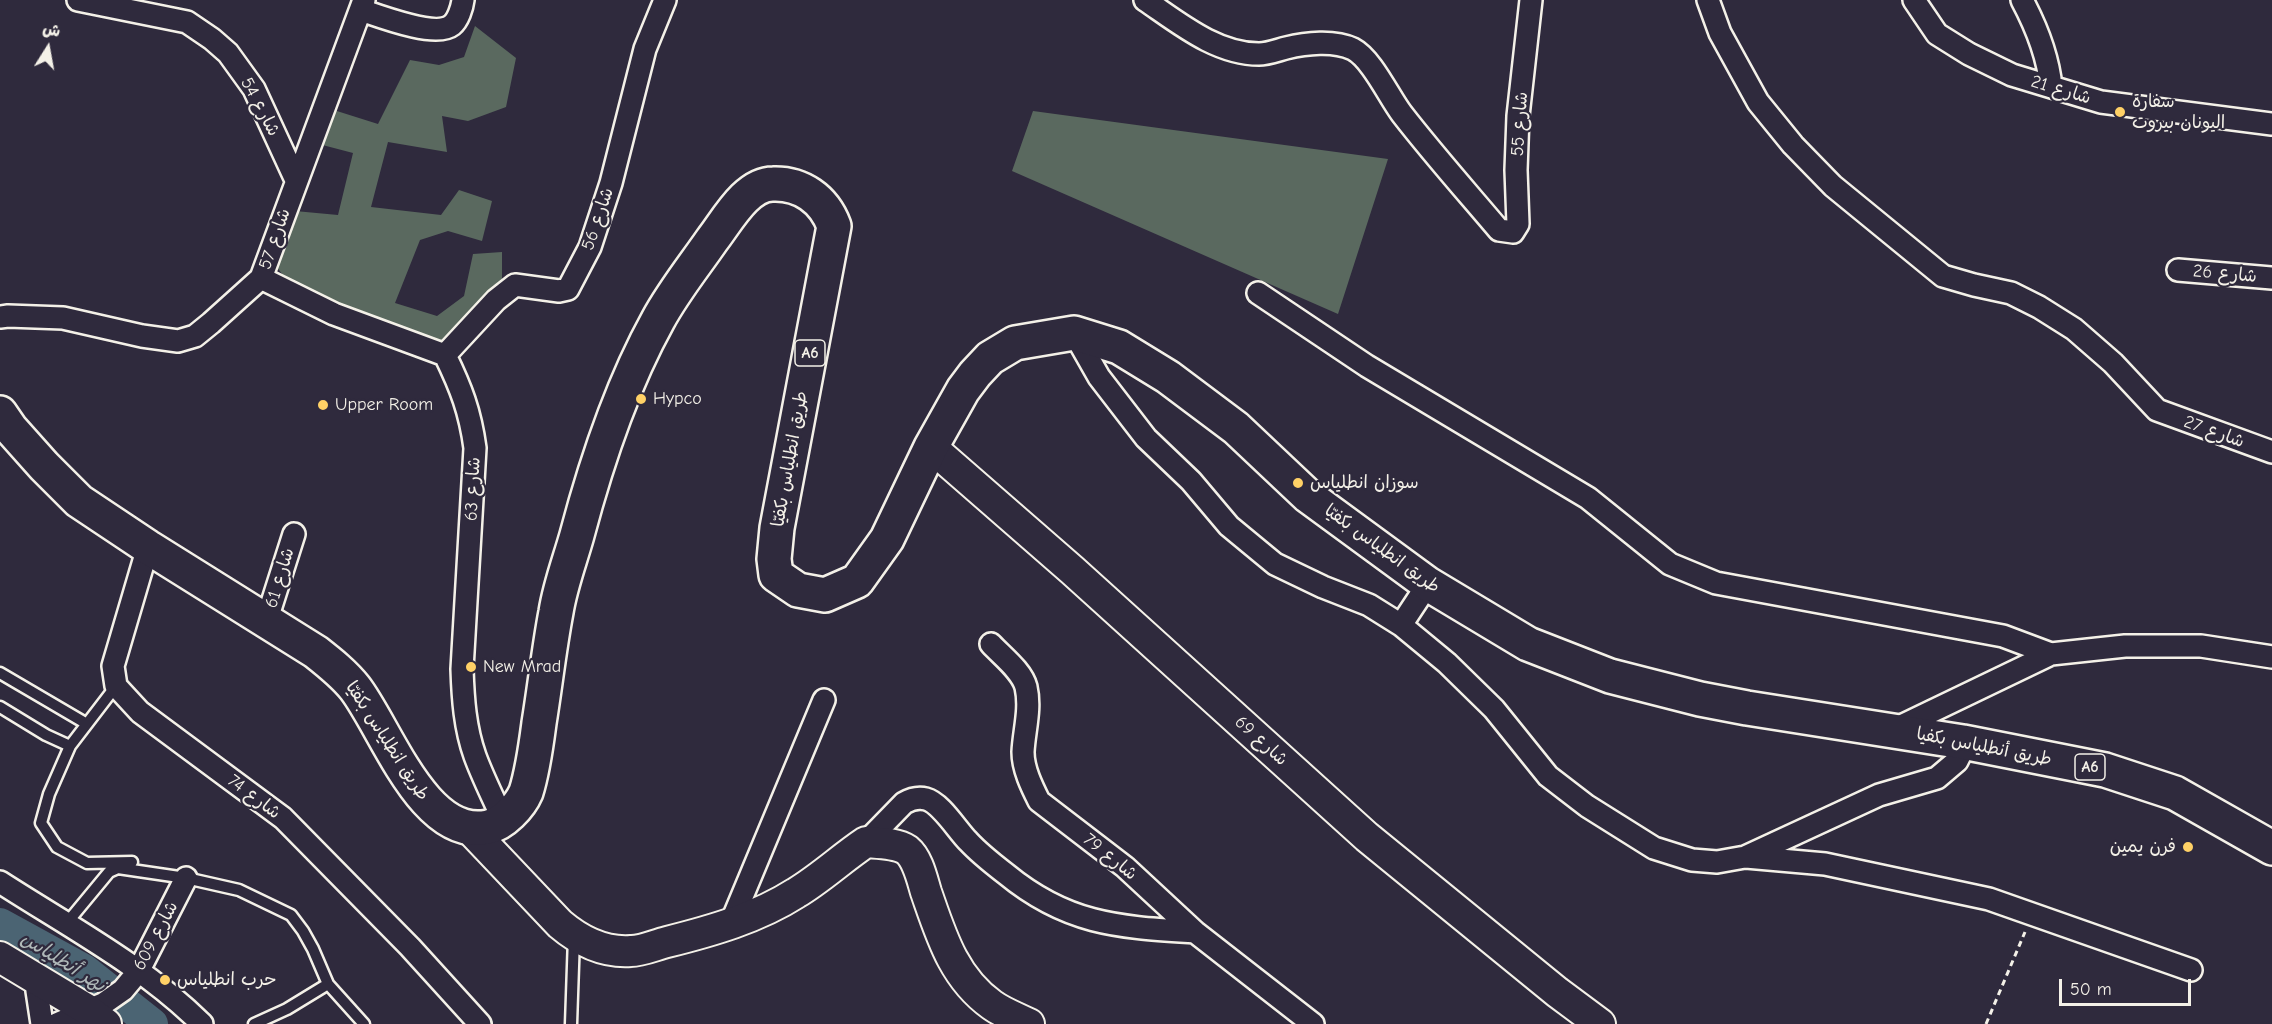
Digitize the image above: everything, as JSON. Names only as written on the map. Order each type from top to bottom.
[{"type":"highway","name":"طريق انطلياس بكفيّا","points":[[503,820],[525,794],[536,750],[556,609],[591,486],[619,407],[658,319],[697,261],[754,189],[767,184],[779,183],[818,198],[829,211],[834,225],[777,528],[774,559],[776,575],[798,590],[825,595],[857,581],[887,539],[931,447],[963,390],[990,358],[1015,343],[1074,333],[1119,347],[1168,377],[1236,428],[1308,496],[1428,584],[1528,644],[1610,676],[1747,708],[1893,730]]},
{"type":"highway","name":"طريق انطلياس بكفيّا","points":[[0,413],[44,466],[79,501],[316,652],[340,671],[356,690],[427,803],[447,819],[468,826]]},
{"type":"highway","name":"طريق أنطلياس بكفيا","points":[[1893,730],[2104,770],[2175,793],[2272,848]]},
{"type":"highway","points":[[468,826],[487,827],[503,820]]},
{"type":"street","name":"شارع 54","points":[[78,0],[187,22],[212,39],[228,53],[254,89],[296,180]]},
{"type":"street","points":[[363,5],[387,19],[442,29],[452,25],[463,0]]},
{"type":"street","name":"شارع 56","points":[[445,355],[496,300],[514,285],[559,291],[568,289],[594,237],[611,183],[645,49],[665,0]]},
{"type":"street","name":"شارع 55","points":[[1145,0],[1206,40],[1233,50],[1260,54],[1290,47],[1338,44],[1355,50],[1365,59],[1401,112],[1499,230],[1513,232],[1518,224],[1516,170],[1518,116],[1531,0]]},
{"type":"street","name":"شارع 27","points":[[1708,0],[1720,33],[1758,102],[1793,145],[1833,186],[1943,276],[2011,293],[2039,307],[2074,330],[2113,363],[2157,410],[2272,452]]},
{"type":"street","name":"شارع 21","points":[[1914,0],[1937,34],[1969,54],[2012,75],[2101,102],[2272,124]]},
{"type":"street","points":[[2022,0],[2046,55],[2051,87]]},
{"type":"street","name":"شارع 57","points":[[0,317],[63,318],[142,336],[178,341],[195,336],[261,278],[363,5]]},
{"type":"street","name":"شارع 26","points":[[2178,270],[2272,278]]},
{"type":"street","points":[[261,278],[334,314],[445,355]]},
{"type":"street","points":[[1258,293],[1367,366],[1588,498],[1670,564],[1716,583],[2003,636],[2051,654]]},
{"type":"street","points":[[1074,333],[1099,378],[1146,438],[1191,481],[1230,526],[1275,564],[1323,587],[1369,605],[1401,626],[1447,663],[1494,709],[1548,776],[1587,806],[1654,848],[1692,860],[1717,862],[1745,857],[1879,795],[1937,778],[1957,761],[1963,742]]},
{"type":"street","name":"شارع 63","points":[[445,355],[464,394],[471,417],[475,448],[462,669],[465,714],[475,757],[503,820]]},
{"type":"street","name":"شارع 69","points":[[931,447],[1072,570],[1367,837],[1557,992],[1600,1024]]},
{"type":"street","name":"شارع 61","points":[[267,622],[294,534]]},
{"type":"street","points":[[116,686],[113,666],[148,547]]},
{"type":"street","points":[[1401,626],[1428,584]]},
{"type":"street","name":"شارع 79","points":[[991,644],[1019,674],[1026,686],[1028,706],[1023,755],[1032,787],[1039,801],[1125,867],[1195,932],[1313,1024]]},
{"type":"street","points":[[1893,730],[2051,654],[2125,646],[2201,646],[2272,657]]},
{"type":"street","name":"شارع 74","points":[[116,686],[140,712],[283,818],[410,947],[480,1024]]},
{"type":"street","points":[[731,923],[824,700]]},
{"type":"street","points":[[468,826],[560,924],[585,943],[604,948],[631,951],[731,923],[771,907],[795,894],[866,842],[904,802],[912,799],[926,799],[936,805],[968,842],[1007,875],[1034,895],[1060,909],[1099,922],[1139,928],[1195,932]]},
{"type":"street","points":[[866,842],[892,845],[907,850],[916,864],[952,962],[965,980],[992,1005],[1029,1024]]},
{"type":"street","points":[[1745,857],[1825,864],[1989,898],[2192,970]]},
{"type":"street","name":"شارع 609","points":[[85,1017],[123,990],[138,972],[186,878]]},
{"type":"street","points":[[0,882],[138,972],[174,998],[202,1024]]},
{"type":"street","points":[[0,957],[85,1017]]},
{"type":"street","points":[[0,970],[85,1017]]},
{"type":"street","points":[[37,991],[42,1024]]},
{"type":"lane","points":[[0,673],[87,724]]},
{"type":"lane","points":[[116,686],[70,746],[49,794],[41,823],[57,847],[87,863],[132,862]]},
{"type":"lane","points":[[0,707],[46,735],[70,746]]},
{"type":"lane","points":[[66,924],[109,872],[118,868],[186,878],[239,890],[291,915],[308,940],[328,984],[364,1024]]},
{"type":"lane","points":[[571,1024],[574,935]]},
{"type":"lane","points":[[254,1024],[287,1009],[328,984]]},
{"type":"path","points":[[1986,1024],[2033,914]]},
{"type":"green space","points":[[475,26],[516,58],[506,107],[468,121],[442,116],[447,152],[388,142],[371,207],[441,215],[459,190],[492,201],[482,241],[448,231],[420,240],[395,303],[437,316],[464,296],[473,254],[502,252],[502,287],[441,341],[291,286],[276,266],[295,211],[338,215],[353,153],[311,142],[321,106],[378,124],[410,60],[439,65],[464,57]]},
{"type":"green space","points":[[1033,111],[1388,159],[1338,314],[1012,171]]},
{"type":"waterway","name":"نهر أنطلياس","points":[[0,924],[84,970],[152,1024]]},
{"type":"place","name":"سفارة اليونان بيروت","points":[[2120,112]]},
{"type":"place","name":"Hypco","points":[[641,399]]},
{"type":"place","name":"Upper Room","points":[[323,405]]},
{"type":"place","name":"سوزان انطلياس","points":[[1298,483]]},
{"type":"place","name":"New Mrad","points":[[471,667]]},
{"type":"place","name":"فرن يمين","points":[[2188,847]]},
{"type":"place","name":"حرب انطلياس","points":[[165,980]]}]
